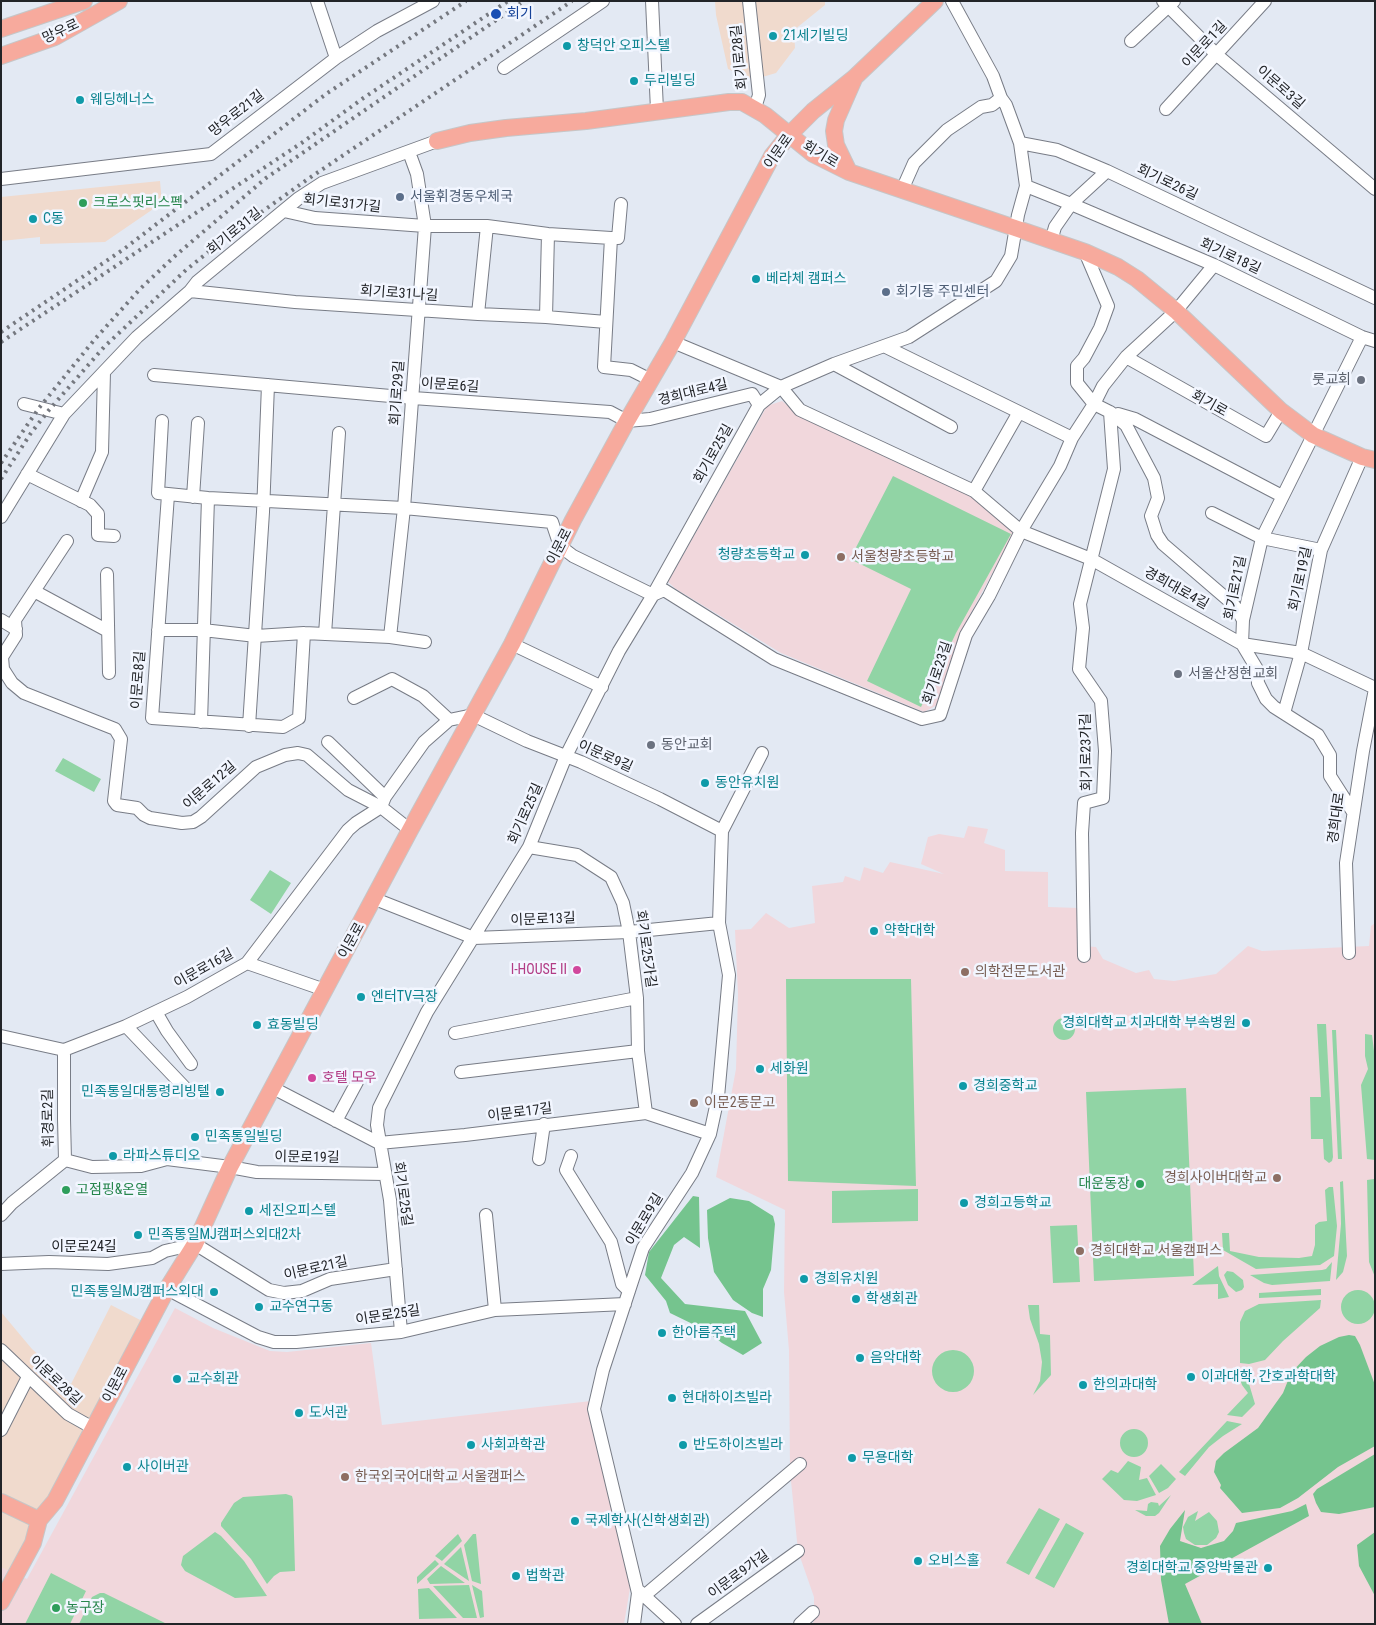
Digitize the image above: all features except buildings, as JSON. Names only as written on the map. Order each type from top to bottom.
[{"type":"main road","name":"망우로","points":[[1,29],[84,1]]},
{"type":"main road","name":"망우로","points":[[1,56],[55,37],[119,1]]},
{"type":"main road","name":"이문로","points":[[1,1602],[33,1543],[39,1520],[55,1501],[167,1289],[195,1244],[230,1167],[375,899],[410,830],[512,644],[560,546],[650,380],[673,342],[772,156],[789,135],[825,101],[854,78],[935,1]]},
{"type":"main road","points":[[849,172],[836,145],[834,130],[836,120],[854,78]]},
{"type":"main road","name":"회기로","points":[[437,141],[470,133],[586,121],[657,110],[742,102],[755,108],[813,154],[849,172],[1085,252],[1118,267],[1137,279],[1176,310],[1281,412],[1313,435],[1368,458]]},
{"type":"main road","points":[[1,1502],[39,1520]]},
{"type":"street","points":[[317,1],[336,58]]},
{"type":"street","name":"망우로21길","points":[[1,179],[211,154],[336,58],[377,31],[433,1]]},
{"type":"street","points":[[504,68],[603,1]]},
{"type":"street","points":[[652,1],[657,110]]},
{"type":"street","name":"회기로28길","points":[[750,1],[760,95],[755,108]]},
{"type":"street","points":[[952,1],[993,76],[1020,143],[1026,186],[1015,228]]},
{"type":"street","name":"이문로1길","points":[[1166,109],[1265,1]]},
{"type":"street","name":"이문로3길","points":[[1131,41],[1169,3],[1217,54],[1375,190]]},
{"type":"street","points":[[902,190],[914,164],[947,130],[981,107],[992,105],[1001,98]]},
{"type":"street","name":"회기로","points":[[409,152],[437,141]]},
{"type":"street","name":"회기로26길","points":[[1020,143],[1057,150],[1107,171],[1375,298]]},
{"type":"street","name":"회기로31길","points":[[1,517],[64,414],[138,337],[190,291],[197,282],[300,198],[322,183],[409,152]]},
{"type":"street","name":"회기로29길","points":[[390,637],[404,508],[425,226],[417,174],[409,152]]},
{"type":"street","points":[[1051,241],[1055,227],[1071,204],[1107,171]]},
{"type":"street","name":"회기로18길","points":[[1026,186],[1214,265],[1368,339]]},
{"type":"street","points":[[621,204],[618,238],[611,238],[604,367],[631,370],[650,380]]},
{"type":"street","name":"회기로31가길","points":[[284,211],[315,218],[425,226],[487,226],[548,234],[611,238]]},
{"type":"street","points":[[478,314],[487,226]]},
{"type":"street","name":"회기로25길","points":[[401,1332],[390,1200],[376,1118],[381,1103],[427,1012],[529,847],[566,756],[619,651],[654,595],[759,404],[781,387],[834,364],[909,337],[996,281],[1011,256],[1015,228]]},
{"type":"street","points":[[546,317],[548,234]]},
{"type":"street","points":[[1085,252],[1108,306],[1100,328],[1084,358],[1077,366],[1077,383],[1094,404],[1110,412],[1135,419],[1282,496]]},
{"type":"street","points":[[1176,310],[1214,265]]},
{"type":"street","name":"회기로31나길","points":[[190,291],[295,302],[606,322]]},
{"type":"street","name":"회기로23길","points":[[560,546],[573,556],[654,595],[664,590],[774,659],[922,719],[940,715],[966,635],[989,596],[1021,531],[1060,466],[1072,438],[1103,386],[1126,357],[1176,310]]},
{"type":"street","points":[[1313,435],[1368,339]]},
{"type":"street","points":[[673,342],[781,387]]},
{"type":"street","points":[[884,346],[1072,438]]},
{"type":"street","name":"회기로","points":[[1126,357],[1266,436],[1281,412]]},
{"type":"street","points":[[834,364],[951,427]]},
{"type":"street","points":[[81,501],[102,452],[104,372]]},
{"type":"street","name":"이문로6길","points":[[154,375],[413,398],[610,412],[628,421]]},
{"type":"street","points":[[249,726],[264,501],[268,386]]},
{"type":"street","name":"경희대로4길","points":[[781,387],[800,410],[974,491],[1021,531],[1091,559],[1242,644],[1301,653],[1375,688]]},
{"type":"street","name":"경희대로4길","points":[[628,421],[650,419],[752,394],[759,404]]},
{"type":"street","points":[[24,404],[64,414]]},
{"type":"street","points":[[974,491],[1019,412]]},
{"type":"street","points":[[1110,412],[1126,425],[1154,478],[1158,498],[1151,516],[1157,535],[1163,544],[1234,605],[1243,620]]},
{"type":"street","name":"회기로23가길","points":[[1084,956],[1082,833],[1084,803],[1103,798],[1105,751],[1101,701],[1080,669],[1083,628],[1080,604],[1114,469],[1110,412]]},
{"type":"street","points":[[162,421],[158,493],[208,498],[404,508],[552,522],[560,546]]},
{"type":"street","points":[[193,497],[198,423]]},
{"type":"street","points":[[325,634],[340,433]]},
{"type":"street","name":"회기로21길","points":[[1242,644],[1243,620],[1262,538],[1313,435]]},
{"type":"street","name":"회기로19길","points":[[1284,713],[1301,653],[1321,550],[1368,458]]},
{"type":"street","points":[[27,474],[90,506],[98,514],[98,535],[114,536]]},
{"type":"street","name":"이문로8길","points":[[168,495],[152,718],[283,727],[299,718],[304,633]]},
{"type":"street","points":[[201,722],[208,498]]},
{"type":"street","points":[[1212,513],[1262,538],[1321,550]]},
{"type":"street","name":"이문로12길","points":[[67,540],[16,620],[16,635],[2,657],[2,669],[12,684],[24,693],[115,729],[121,738],[114,798],[117,805],[137,808],[150,818],[182,823],[193,822],[256,767],[285,754],[298,753],[307,755],[348,790],[383,802]]},
{"type":"street","points":[[107,574],[109,673]]},
{"type":"street","points":[[34,591],[108,631]]},
{"type":"street","points":[[1,620],[16,629]]},
{"type":"street","points":[[158,630],[203,630],[256,636],[304,633],[390,637],[425,642]]},
{"type":"street","points":[[512,644],[602,687]]},
{"type":"street","points":[[1242,644],[1257,669],[1258,683],[1266,699],[1274,707],[1318,736],[1330,755],[1330,776],[1353,812]]},
{"type":"street","points":[[354,698],[392,679],[423,696],[449,720]]},
{"type":"street","name":"경희대로","points":[[1349,953],[1346,864],[1353,812],[1369,752],[1375,688]]},
{"type":"street","points":[[247,963],[348,830],[383,802],[424,742],[449,720],[473,715]]},
{"type":"street","name":"이문로9길","points":[[473,715],[527,741],[566,756],[660,799],[722,831]]},
{"type":"street","name":"이문로12길","points":[[328,742],[410,830]]},
{"type":"street","name":"이문로9길","points":[[634,1624],[641,1593],[594,1409],[603,1370],[643,1248],[692,1173],[710,1134],[718,1097],[730,975],[719,924],[722,831],[762,753]]},
{"type":"street","name":"회기로25가길","points":[[529,847],[577,855],[611,877],[624,903],[637,998],[638,1051],[646,1112]]},
{"type":"street","name":"이문로13길","points":[[375,899],[474,938],[629,932],[719,924]]},
{"type":"street","name":"이문로16길","points":[[64,1050],[156,1012],[247,963],[325,990]]},
{"type":"street","name":"회기로25가길","points":[[455,1033],[637,998]]},
{"type":"street","points":[[156,1012],[191,1064]]},
{"type":"street","points":[[126,1026],[188,1090]]},
{"type":"street","points":[[1,1036],[64,1050]]},
{"type":"street","name":"휘경로2길","points":[[1,1215],[12,1203],[65,1160],[64,1050]]},
{"type":"street","points":[[461,1072],[638,1051]]},
{"type":"street","points":[[336,1120],[357,1082]]},
{"type":"street","points":[[273,1088],[379,1143]]},
{"type":"street","name":"이문로17길","points":[[379,1143],[466,1135],[646,1112],[710,1134]]},
{"type":"street","points":[[538,1159],[544,1124]]},
{"type":"street","points":[[571,1156],[566,1170],[611,1242],[622,1284],[629,1291]]},
{"type":"street","points":[[65,1160],[92,1167],[141,1166],[167,1159],[230,1167]]},
{"type":"street","name":"이문로19길","points":[[230,1167],[257,1172],[385,1174]]},
{"type":"street","points":[[486,1215],[496,1310]]},
{"type":"street","name":"이문로24길","points":[[1,1264],[49,1262],[108,1264],[152,1258],[165,1250],[195,1244]]},
{"type":"street","name":"이문로21길","points":[[195,1244],[269,1290],[284,1293],[302,1291],[330,1279],[396,1269]]},
{"type":"street","name":"이문로25길","points":[[167,1289],[258,1337],[274,1342],[296,1342],[401,1332],[496,1310],[625,1304]]},
{"type":"street","name":"이문로28길","points":[[1,1350],[70,1416],[93,1428]]},
{"type":"street","points":[[1,1430],[28,1377]]},
{"type":"street","points":[[675,1624],[641,1593],[800,1464]]},
{"type":"street","name":"이문로9가길","points":[[696,1624],[798,1551]]},
{"type":"street","points":[[800,1624],[813,1612]]},
{"type":"shaded area","points":[[715,1],[825,1],[825,5],[794,30],[795,48],[776,73],[759,78],[750,78],[728,69],[716,15]]},
{"type":"shaded area","points":[[160,181],[162,203],[105,242],[40,244],[40,237],[1,241],[1,197]]},
{"type":"shaded area","name":"서울청량초등학교","points":[[782,401],[803,418],[969,494],[1014,533],[960,633],[937,705],[924,712],[781,653],[676,589],[668,582],[767,406]]},
{"type":"shaded area","name":"경희대학교 서울캠퍼스","points":[[968,826],[988,829],[984,843],[1005,850],[1005,871],[1048,872],[1048,907],[1079,908],[1083,946],[1096,947],[1103,959],[1136,973],[1149,970],[1154,979],[1174,981],[1216,974],[1248,946],[1262,951],[1369,946],[1371,926],[1375,923],[1375,1624],[812,1624],[814,1621],[814,1597],[798,1551],[790,1471],[789,1350],[784,1292],[785,1210],[716,1177],[736,1069],[738,994],[735,930],[751,929],[766,913],[789,928],[815,923],[812,886],[843,882],[845,876],[860,881],[864,867],[883,873],[890,862],[944,874],[921,864],[928,837],[939,834],[964,838]]},
{"type":"shaded area","points":[[111,1305],[148,1324],[1,1603],[1,1312],[32,1349],[71,1384]]},
{"type":"shaded area","name":"한국외국어대학교 서울캠퍼스","points":[[175,1308],[213,1328],[270,1351],[287,1352],[371,1343],[382,1425],[591,1401],[630,1588],[624,1624],[1,1624],[1,1567],[27,1579]]},
{"type":"green space","points":[[893,476],[1011,534],[956,633],[921,707],[867,681],[911,589],[850,559]]},
{"type":"green space","points":[[63,758],[101,779],[94,792],[55,771]]},
{"type":"green space","points":[[270,870],[291,883],[271,914],[250,900]]},
{"type":"green space","points":[[786,979],[911,979],[916,1186],[788,1181]]},
{"type":"green space","points":[[1064,1018],[1072,1021],[1075,1029],[1072,1037],[1064,1040],[1056,1037],[1053,1029],[1056,1021]]},
{"type":"green space","points":[[1317,1024],[1326,1024],[1333,1157],[1329,1163],[1324,1159],[1323,1139],[1311,1139],[1310,1097],[1321,1097]]},
{"type":"green space","points":[[1332,1030],[1336,1030],[1342,1159],[1338,1159]]},
{"type":"green space","points":[[1365,1034],[1372,1035],[1375,1059],[1375,1160],[1367,1159],[1361,1085],[1368,1069],[1365,1056]]},
{"type":"green space","name":"대운동장","points":[[1186,1088],[1194,1276],[1094,1281],[1086,1092]]},
{"type":"green space","points":[[1374,1179],[1375,1277],[1369,1262],[1367,1180]]},
{"type":"green space","points":[[1343,1181],[1347,1256],[1343,1272],[1336,1280],[1341,1224],[1340,1182]]},
{"type":"green space","points":[[1333,1187],[1337,1226],[1334,1256],[1320,1265],[1256,1269],[1223,1250],[1222,1233],[1229,1233],[1230,1251],[1259,1257],[1299,1258],[1312,1256],[1315,1245],[1315,1225],[1319,1222],[1327,1221],[1325,1190]]},
{"type":"green space","points":[[918,1189],[918,1221],[832,1223],[832,1191]]},
{"type":"green space","points":[[693,1196],[699,1197],[700,1248],[684,1237],[674,1245],[661,1278],[685,1304],[745,1311],[762,1343],[743,1355],[722,1343],[705,1330],[670,1313],[666,1301],[645,1275],[649,1252]]},
{"type":"green space","points":[[730,1198],[749,1201],[773,1216],[775,1224],[771,1270],[763,1289],[763,1317],[752,1313],[733,1300],[714,1272],[708,1238],[707,1210]]},
{"type":"green space","points":[[1077,1225],[1080,1282],[1053,1283],[1050,1226]]},
{"type":"green space","points":[[1332,1262],[1330,1281],[1272,1285],[1250,1275],[1322,1270],[1326,1269]]},
{"type":"green space","points":[[1218,1266],[1219,1276],[1229,1297],[1218,1299],[1218,1284],[1192,1285]]},
{"type":"green space","points":[[1227,1271],[1233,1272],[1243,1280],[1244,1287],[1242,1290],[1236,1292],[1228,1285],[1224,1275]]},
{"type":"green space","points":[[1321,1289],[1321,1295],[1259,1298],[1259,1293]]},
{"type":"green space","points":[[1358,1290],[1370,1295],[1375,1307],[1370,1319],[1358,1324],[1346,1319],[1341,1307],[1346,1295]]},
{"type":"green space","points":[[1321,1300],[1320,1308],[1265,1360],[1249,1364],[1240,1363],[1240,1322],[1245,1311],[1259,1304]]},
{"type":"green space","points":[[1028,1305],[1039,1305],[1040,1334],[1050,1335],[1051,1375],[1033,1395],[1040,1381],[1042,1362]]},
{"type":"green space","points":[[1355,1336],[1360,1345],[1375,1385],[1375,1446],[1338,1467],[1298,1498],[1280,1508],[1242,1513],[1220,1488],[1221,1485],[1214,1472],[1216,1461],[1258,1428],[1283,1393],[1291,1373],[1306,1357],[1320,1346],[1339,1337]]},
{"type":"green space","points":[[953,1350],[968,1356],[974,1371],[968,1386],[953,1392],[938,1386],[932,1371],[938,1356]]},
{"type":"green space","points":[[1247,1377],[1255,1404],[1242,1417],[1227,1415],[1248,1393],[1240,1379]]},
{"type":"green space","points":[[1227,1421],[1242,1424],[1209,1447],[1185,1476],[1179,1472]]},
{"type":"green space","points":[[1134,1429],[1144,1433],[1148,1443],[1144,1453],[1134,1457],[1124,1453],[1120,1443],[1124,1433]]},
{"type":"green space","points":[[1375,1454],[1375,1507],[1339,1514],[1321,1512],[1313,1494],[1317,1489]]},
{"type":"green space","points":[[1128,1461],[1141,1467],[1139,1480],[1147,1478],[1156,1495],[1137,1501],[1124,1500],[1102,1479],[1111,1470],[1118,1473]]},
{"type":"green space","points":[[1161,1464],[1176,1479],[1168,1488],[1159,1493],[1149,1476]]},
{"type":"green space","points":[[286,1494],[292,1496],[293,1500],[295,1571],[280,1572],[267,1584],[251,1559],[221,1526],[221,1523],[234,1503],[243,1497]]},
{"type":"green space","points":[[1171,1495],[1155,1516],[1146,1516],[1135,1510],[1147,1511],[1148,1504],[1151,1502],[1158,1503],[1159,1506]]},
{"type":"green space","points":[[1306,1504],[1309,1516],[1185,1584],[1202,1624],[1169,1624],[1161,1580],[1160,1546],[1185,1510],[1180,1541],[1201,1548],[1224,1541],[1233,1531],[1236,1523],[1292,1511]]},
{"type":"green space","points":[[1039,1508],[1060,1519],[1029,1575],[1006,1563]]},
{"type":"green space","points":[[1198,1511],[1195,1521],[1209,1512],[1217,1521],[1219,1532],[1216,1538],[1207,1545],[1195,1545],[1186,1539],[1184,1533],[1183,1527],[1188,1517]]},
{"type":"green space","points":[[1066,1523],[1084,1533],[1054,1588],[1035,1578]]},
{"type":"green space","points":[[215,1532],[244,1561],[267,1596],[235,1598],[185,1571],[181,1565],[183,1556]]},
{"type":"green space","points":[[1375,1532],[1375,1596],[1359,1566],[1357,1545]]},
{"type":"green space","points":[[458,1534],[462,1541],[442,1561],[435,1556]]},
{"type":"green space","points":[[473,1534],[476,1534],[481,1584],[472,1581],[464,1545]]},
{"type":"green space","points":[[461,1547],[469,1581],[444,1564]]},
{"type":"green space","points":[[435,1560],[439,1564],[417,1584],[417,1577]]},
{"type":"green space","points":[[441,1566],[465,1583],[430,1584],[427,1579]]},
{"type":"green space","name":"농구장","points":[[51,1573],[86,1591],[70,1624],[25,1624]]},
{"type":"green space","points":[[469,1585],[477,1618],[463,1618],[433,1586]]},
{"type":"green space","points":[[472,1585],[482,1591],[484,1617],[480,1618]]},
{"type":"green space","points":[[429,1588],[457,1618],[419,1619],[418,1589]]},
{"type":"green space","points":[[104,1593],[167,1624],[79,1624],[92,1597]]},
{"type":"railway","points":[[1,332],[124,249],[326,94],[466,1]]},
{"type":"railway","points":[[1,342],[303,142],[362,99],[508,1]]},
{"type":"railway","points":[[1,463],[39,408],[95,339],[140,289],[175,256],[266,178],[524,1]]},
{"type":"railway","points":[[1,479],[31,433],[104,347],[186,270],[232,233],[308,179],[572,1]]},
{"type":"place","name":"회기","points":[[496,14]]},
{"type":"place","name":"21세기빌딩","points":[[773,36]]},
{"type":"place","name":"창덕안 오피스텔","points":[[567,46]]},
{"type":"place","name":"두리빌딩","points":[[634,81]]},
{"type":"place","name":"웨딩헤너스","points":[[80,100]]},
{"type":"place","name":"서울휘경동우체국","points":[[400,197]]},
{"type":"place","name":"크로스핏리스펙","points":[[83,203]]},
{"type":"place","name":"C동","points":[[33,219]]},
{"type":"place","name":"베라체 캠퍼스","points":[[756,279]]},
{"type":"place","name":"회기동 주민센터","points":[[886,292]]},
{"type":"place","name":"룻교회","points":[[1361,380]]},
{"type":"place","name":"청량초등학교","points":[[805,555]]},
{"type":"place","name":"서울청량초등학교","points":[[841,557]]},
{"type":"place","name":"서울산정현교회","points":[[1178,674]]},
{"type":"place","name":"동안교회","points":[[651,745]]},
{"type":"place","name":"동안유치원","points":[[705,783]]},
{"type":"place","name":"약학대학","points":[[874,931]]},
{"type":"place","name":"I-HOUSE II","points":[[577,970]]},
{"type":"place","name":"의학전문도서관","points":[[965,972]]},
{"type":"place","name":"엔터TV극장","points":[[361,997]]},
{"type":"place","name":"경희대학교 치과대학 부속병원","points":[[1246,1023]]},
{"type":"place","name":"효동빌딩","points":[[257,1025]]},
{"type":"place","name":"세화원","points":[[760,1069]]},
{"type":"place","name":"호텔 모우","points":[[312,1078]]},
{"type":"place","name":"경희중학교","points":[[963,1086]]},
{"type":"place","name":"민족통일대통령리빙텔","points":[[220,1092]]},
{"type":"place","name":"이문2동문고","points":[[694,1103]]},
{"type":"place","name":"민족통일빌딩","points":[[195,1137]]},
{"type":"place","name":"라파스튜디오","points":[[113,1156]]},
{"type":"place","name":"경희사이버대학교","points":[[1277,1178]]},
{"type":"place","name":"대운동장","points":[[1140,1184]]},
{"type":"place","name":"고점핑&온열","points":[[66,1190]]},
{"type":"place","name":"경희고등학교","points":[[964,1203]]},
{"type":"place","name":"세진오피스텔","points":[[249,1211]]},
{"type":"place","name":"민족통일MJ캠퍼스외대2차","points":[[138,1235]]},
{"type":"place","name":"경희대학교 서울캠퍼스","points":[[1080,1251]]},
{"type":"place","name":"경희유치원","points":[[804,1279]]},
{"type":"place","name":"민족통일MJ캠퍼스외대","points":[[214,1292]]},
{"type":"place","name":"학생회관","points":[[856,1299]]},
{"type":"place","name":"교수연구동","points":[[259,1307]]},
{"type":"place","name":"한아름주택","points":[[662,1333]]},
{"type":"place","name":"음악대학","points":[[860,1358]]},
{"type":"place","name":"이과대학, 간호과학대학","points":[[1191,1377]]},
{"type":"place","name":"교수회관","points":[[177,1379]]},
{"type":"place","name":"한의과대학","points":[[1083,1385]]},
{"type":"place","name":"현대하이츠빌라","points":[[672,1398]]},
{"type":"place","name":"도서관","points":[[299,1413]]},
{"type":"place","name":"사회과학관","points":[[471,1445]]},
{"type":"place","name":"반도하이츠빌라","points":[[683,1445]]},
{"type":"place","name":"무용대학","points":[[852,1458]]},
{"type":"place","name":"사이버관","points":[[127,1467]]},
{"type":"place","name":"한국외국어대학교 서울캠퍼스","points":[[345,1477]]},
{"type":"place","name":"국제학사(신학생회관)","points":[[575,1521]]},
{"type":"place","name":"오비스홀","points":[[918,1561]]},
{"type":"place","name":"경희대학교 중앙박물관","points":[[1268,1568]]},
{"type":"place","name":"법학관","points":[[516,1576]]},
{"type":"place","name":"농구장","points":[[56,1608]]}]
